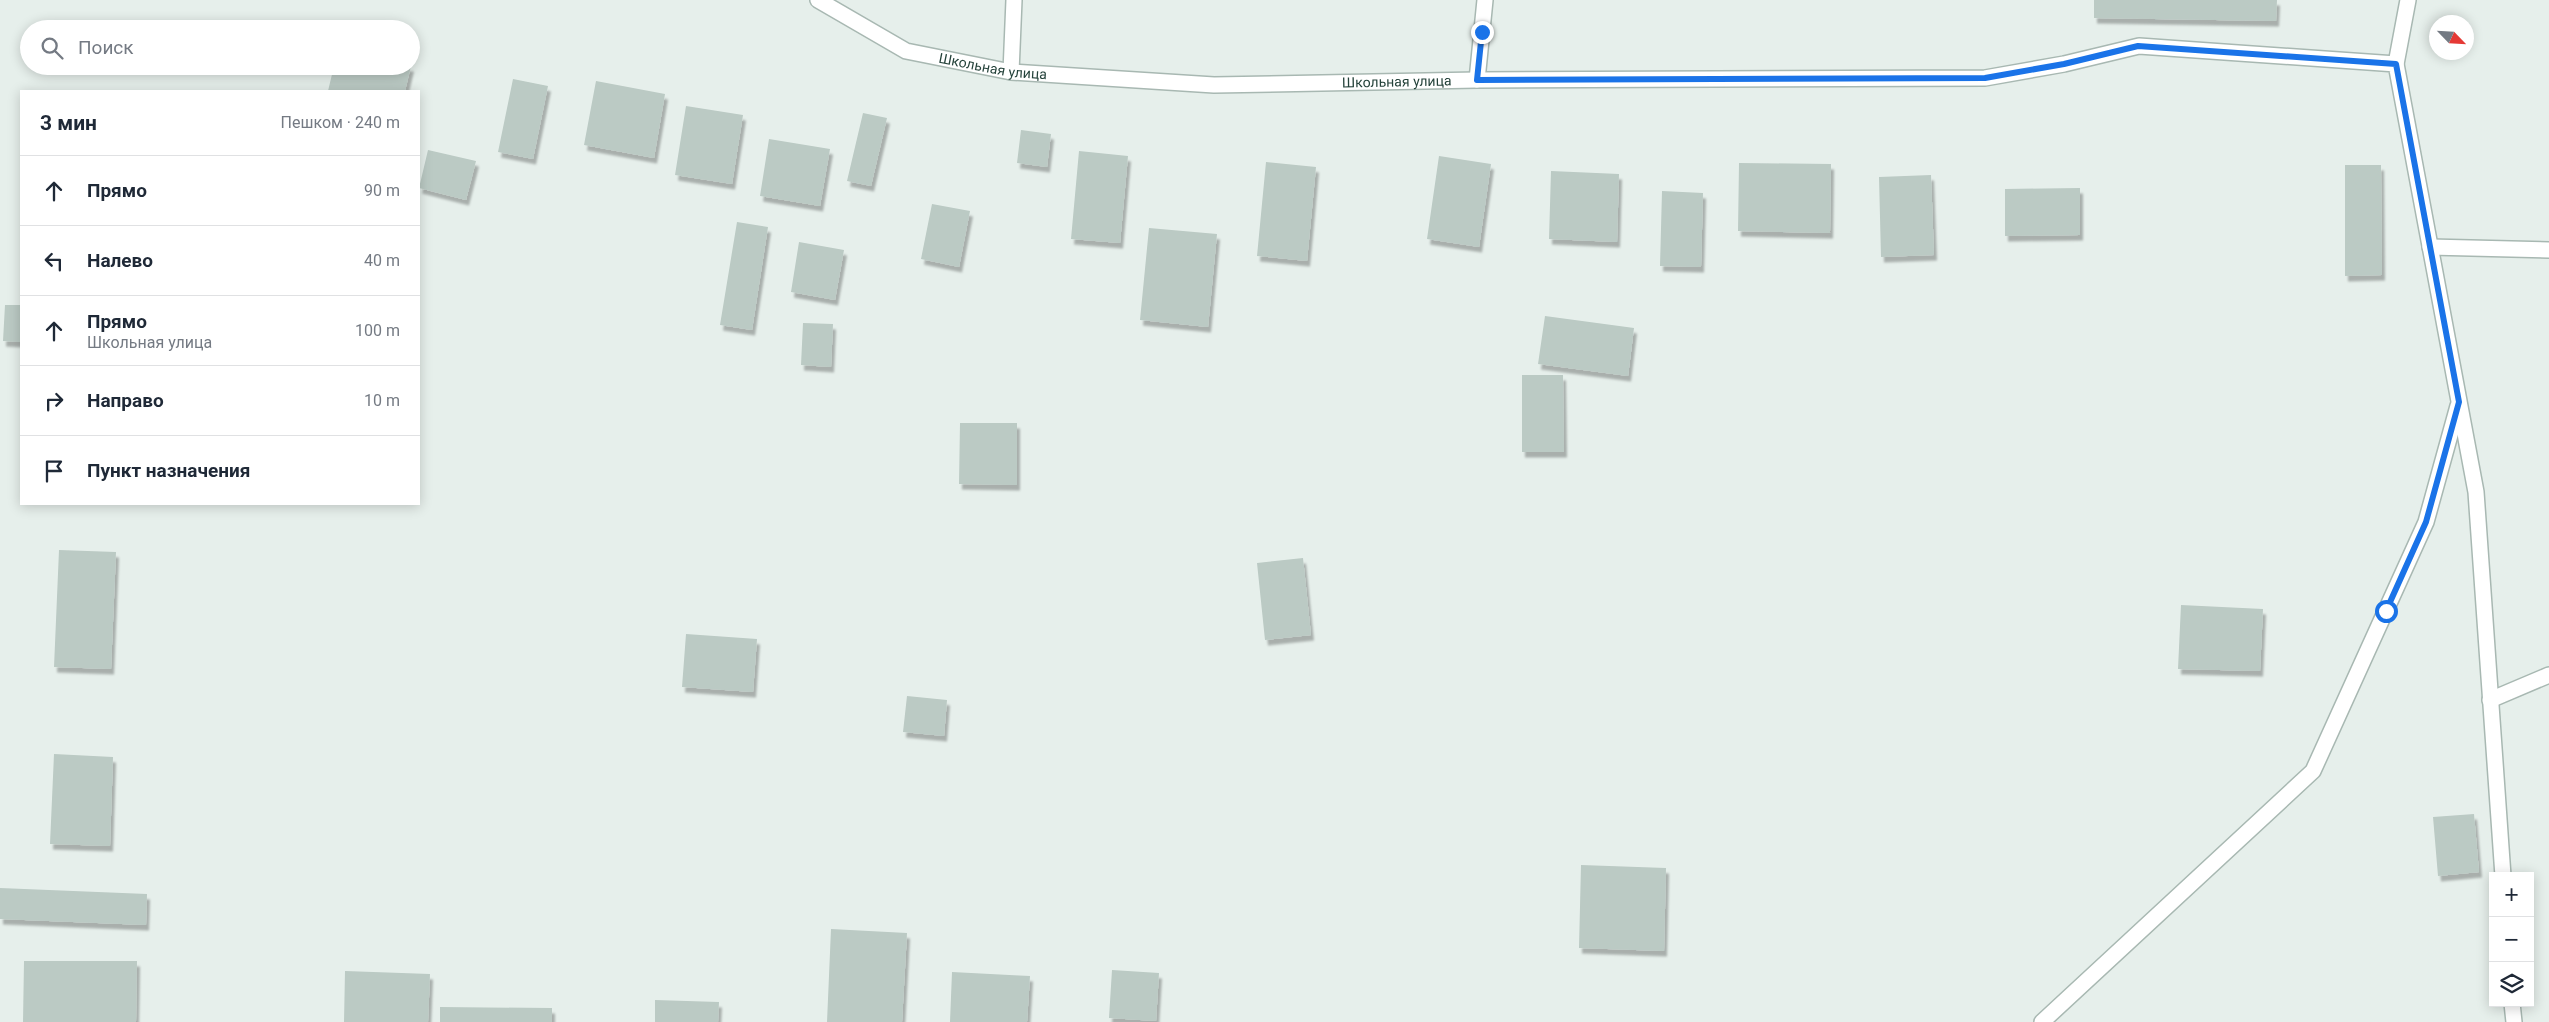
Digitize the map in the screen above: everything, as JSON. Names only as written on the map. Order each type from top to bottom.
[{"type":"street","name":"Школьная улица","points":[[818,0],[906,51],[1011,72],[1214,85],[1477,80],[1985,78],[2064,64],[2138,46],[2396,64]]},
{"type":"street","points":[[1011,72],[1014,0]]},
{"type":"street","points":[[1477,80],[1485,0]]},
{"type":"street","points":[[2408,0],[2396,64],[2476,492],[2503,872]]},
{"type":"street","points":[[2430,247],[2549,250]]},
{"type":"street","points":[[2042,1022],[2312,771],[2426,522],[2459,402]]},
{"type":"street","points":[[2490,700],[2549,675]]},
{"type":"street","points":[[2512,1007],[2514,1022]]},
{"type":"building","points":[[2094,0],[2277,0],[2276,21],[2094,18]]},
{"type":"building","points":[[332,75],[409,75],[405,90],[328,90]]},
{"type":"building","points":[[513,79],[548,86],[533,159],[498,152]]},
{"type":"building","points":[[596,81],[665,94],[654,158],[584,145]]},
{"type":"building","points":[[686,106],[743,115],[732,184],[675,175]]},
{"type":"building","points":[[863,113],[887,118],[871,186],[847,181]]},
{"type":"building","points":[[1021,130],[1051,134],[1047,167],[1017,163]]},
{"type":"building","points":[[769,139],[830,149],[820,206],[760,196]]},
{"type":"building","points":[[428,150],[476,161],[466,200],[420,188]]},
{"type":"building","points":[[1079,151],[1128,156],[1120,243],[1071,239]]},
{"type":"building","points":[[1439,156],[1491,164],[1479,247],[1427,239]]},
{"type":"building","points":[[1266,162],[1316,167],[1307,261],[1257,256]]},
{"type":"building","points":[[1739,163],[1831,164],[1830,233],[1738,231]]},
{"type":"building","points":[[2345,165],[2381,165],[2382,275],[2345,276]]},
{"type":"building","points":[[1551,171],[1619,174],[1617,242],[1549,239]]},
{"type":"building","points":[[1931,175],[1934,255],[1881,257],[1879,177]]},
{"type":"building","points":[[2080,188],[2080,235],[2005,236],[2005,189]]},
{"type":"building","points":[[1662,191],[1703,193],[1701,267],[1660,266]]},
{"type":"building","points":[[932,204],[970,211],[959,267],[921,259]]},
{"type":"building","points":[[737,222],[768,227],[752,330],[720,325]]},
{"type":"building","points":[[1149,228],[1217,234],[1208,327],[1140,320]]},
{"type":"building","points":[[799,242],[844,250],[835,300],[791,292]]},
{"type":"building","points":[[5,305],[20,305],[20,342],[3,341]]},
{"type":"building","points":[[1545,316],[1634,328],[1628,376],[1538,364]]},
{"type":"building","points":[[803,323],[833,324],[831,367],[801,365]]},
{"type":"building","points":[[1522,375],[1563,375],[1564,452],[1522,452]]},
{"type":"building","points":[[960,423],[1017,423],[1017,485],[959,484]]},
{"type":"building","points":[[59,550],[116,552],[111,669],[54,667]]},
{"type":"building","points":[[1303,558],[1311,635],[1265,640],[1257,563]]},
{"type":"building","points":[[2181,605],[2263,609],[2260,671],[2178,669]]},
{"type":"building","points":[[686,634],[757,639],[753,692],[682,687]]},
{"type":"building","points":[[907,696],[947,700],[944,736],[903,732]]},
{"type":"building","points":[[54,754],[113,757],[110,846],[50,844]]},
{"type":"building","points":[[2474,814],[2479,872],[2438,876],[2433,817]]},
{"type":"building","points":[[1581,865],[1666,868],[1664,951],[1579,948]]},
{"type":"building","points":[[0,888],[147,894],[146,925],[0,919]]},
{"type":"building","points":[[831,929],[907,933],[902,1022],[827,1022]]},
{"type":"building","points":[[24,961],[137,961],[136,1022],[23,1022]]},
{"type":"building","points":[[1112,970],[1159,973],[1156,1021],[1109,1018]]},
{"type":"building","points":[[345,971],[430,974],[428,1022],[344,1022]]},
{"type":"building","points":[[952,972],[1030,976],[1027,1022],[950,1022]]},
{"type":"building","points":[[655,1000],[719,1002],[718,1022],[655,1022]]},
{"type":"building","points":[[440,1007],[552,1008],[552,1022],[440,1022]]},
{"type":"route","points":[[1482,32],[1477,80],[1985,78],[2064,64],[2138,46],[2396,64],[2459,402],[2426,522],[2386,611]]}]
